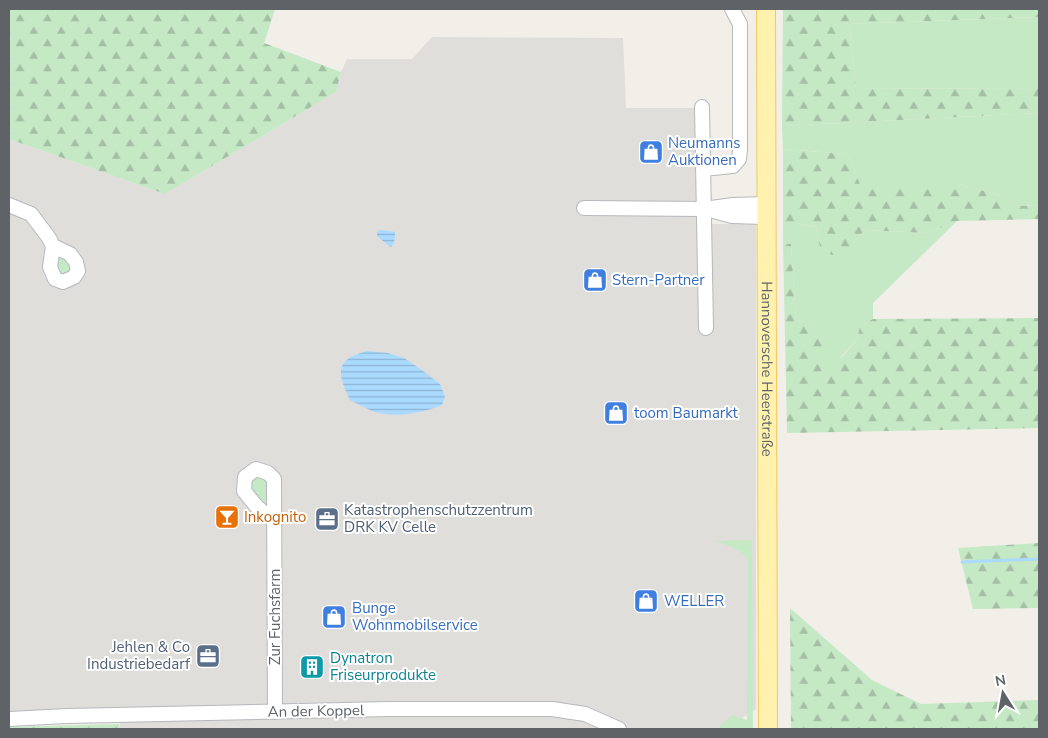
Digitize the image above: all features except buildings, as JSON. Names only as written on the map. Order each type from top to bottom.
[{"type":"main road","name":"Hannoversche Heerstraße","points":[[766,9],[768,729]]},
{"type":"street","points":[[704,169],[733,166],[739,160],[740,24],[732,9]]},
{"type":"street","points":[[702,107],[706,328]]},
{"type":"street","points":[[9,205],[32,214],[53,246]]},
{"type":"street","points":[[584,208],[704,209],[733,205],[767,211]]},
{"type":"street","name":"Zur Fuchsfarm","points":[[275,522],[275,712]]},
{"type":"street","name":"An der Koppel","points":[[9,719],[389,709],[552,708],[585,714],[619,729]]},
{"type":"shaded area","points":[[432,37],[623,38],[626,108],[698,108],[699,224],[756,224],[756,709],[726,729],[119,729],[122,712],[9,713],[9,139],[165,194],[336,92],[341,72],[347,59],[412,59]]},
{"type":"green space","points":[[9,9],[275,9],[264,43],[341,72],[336,92],[165,194],[9,139]]},
{"type":"green space","points":[[783,9],[1039,9],[1039,17],[849,24],[856,89],[1039,88],[1039,113],[782,126]]},
{"type":"green space","points":[[1039,17],[1039,88],[856,89],[849,24]]},
{"type":"green space","points":[[1039,113],[1039,205],[1018,206],[1009,198],[959,184],[860,184],[847,154],[783,149],[782,126]]},
{"type":"green space","points":[[783,149],[847,154],[860,184],[959,184],[1009,198],[1018,206],[1039,205],[1039,219],[957,221],[928,233],[864,230],[847,253],[832,255],[820,248],[816,227],[796,223],[783,223]]},
{"type":"green space","points":[[957,221],[873,303],[873,319],[860,326],[857,339],[839,359],[826,367],[821,361],[820,328],[796,320],[791,244],[783,243],[783,223],[796,223],[816,227],[820,248],[847,253],[864,230],[928,233]]},
{"type":"green space","points":[[783,243],[791,244],[796,320],[820,328],[825,335],[821,361],[826,366],[843,356],[857,339],[860,326],[873,319],[1039,318],[1039,428],[787,433]]},
{"type":"green space","points":[[57,257],[66,260],[72,268],[65,276],[60,275],[56,270]]},
{"type":"green space","points":[[254,477],[265,478],[269,483],[268,506],[265,506],[251,494],[250,481]]},
{"type":"green space","points":[[752,540],[753,729],[717,729],[732,715],[747,720],[748,560],[738,550],[715,541]]},
{"type":"green space","points":[[1039,543],[1039,608],[973,609],[958,548]]},
{"type":"green space","points":[[790,608],[872,680],[921,704],[1039,700],[1039,729],[791,729]]},
{"type":"green space","points":[[119,724],[119,729],[9,729],[9,727]]},
{"type":"water","points":[[379,230],[395,232],[394,242],[391,247],[377,236]]},
{"type":"water","points":[[367,351],[388,353],[404,358],[422,370],[440,384],[445,397],[442,405],[411,414],[395,415],[372,411],[350,400],[342,378],[342,368],[344,363],[350,358]]},
{"type":"waterway","points":[[962,562],[1039,559]]},
{"type":"place","name":"Neumanns Auktionen","points":[[651,152]]},
{"type":"place","name":"Stern-Partner","points":[[595,280]]},
{"type":"place","name":"toom Baumarkt","points":[[616,413]]},
{"type":"place","name":"Inkognito","points":[[227,517]]},
{"type":"place","name":"Katastrophenschutzzentrum DRK KV Celle","points":[[327,519]]},
{"type":"place","name":"WELLER","points":[[646,601]]},
{"type":"place","name":"Bunge Wohnmobilservice","points":[[334,617]]},
{"type":"place","name":"Jehlen & Co Industriebedarf","points":[[208,656]]},
{"type":"place","name":"Dynatron Friseurprodukte","points":[[312,667]]}]
